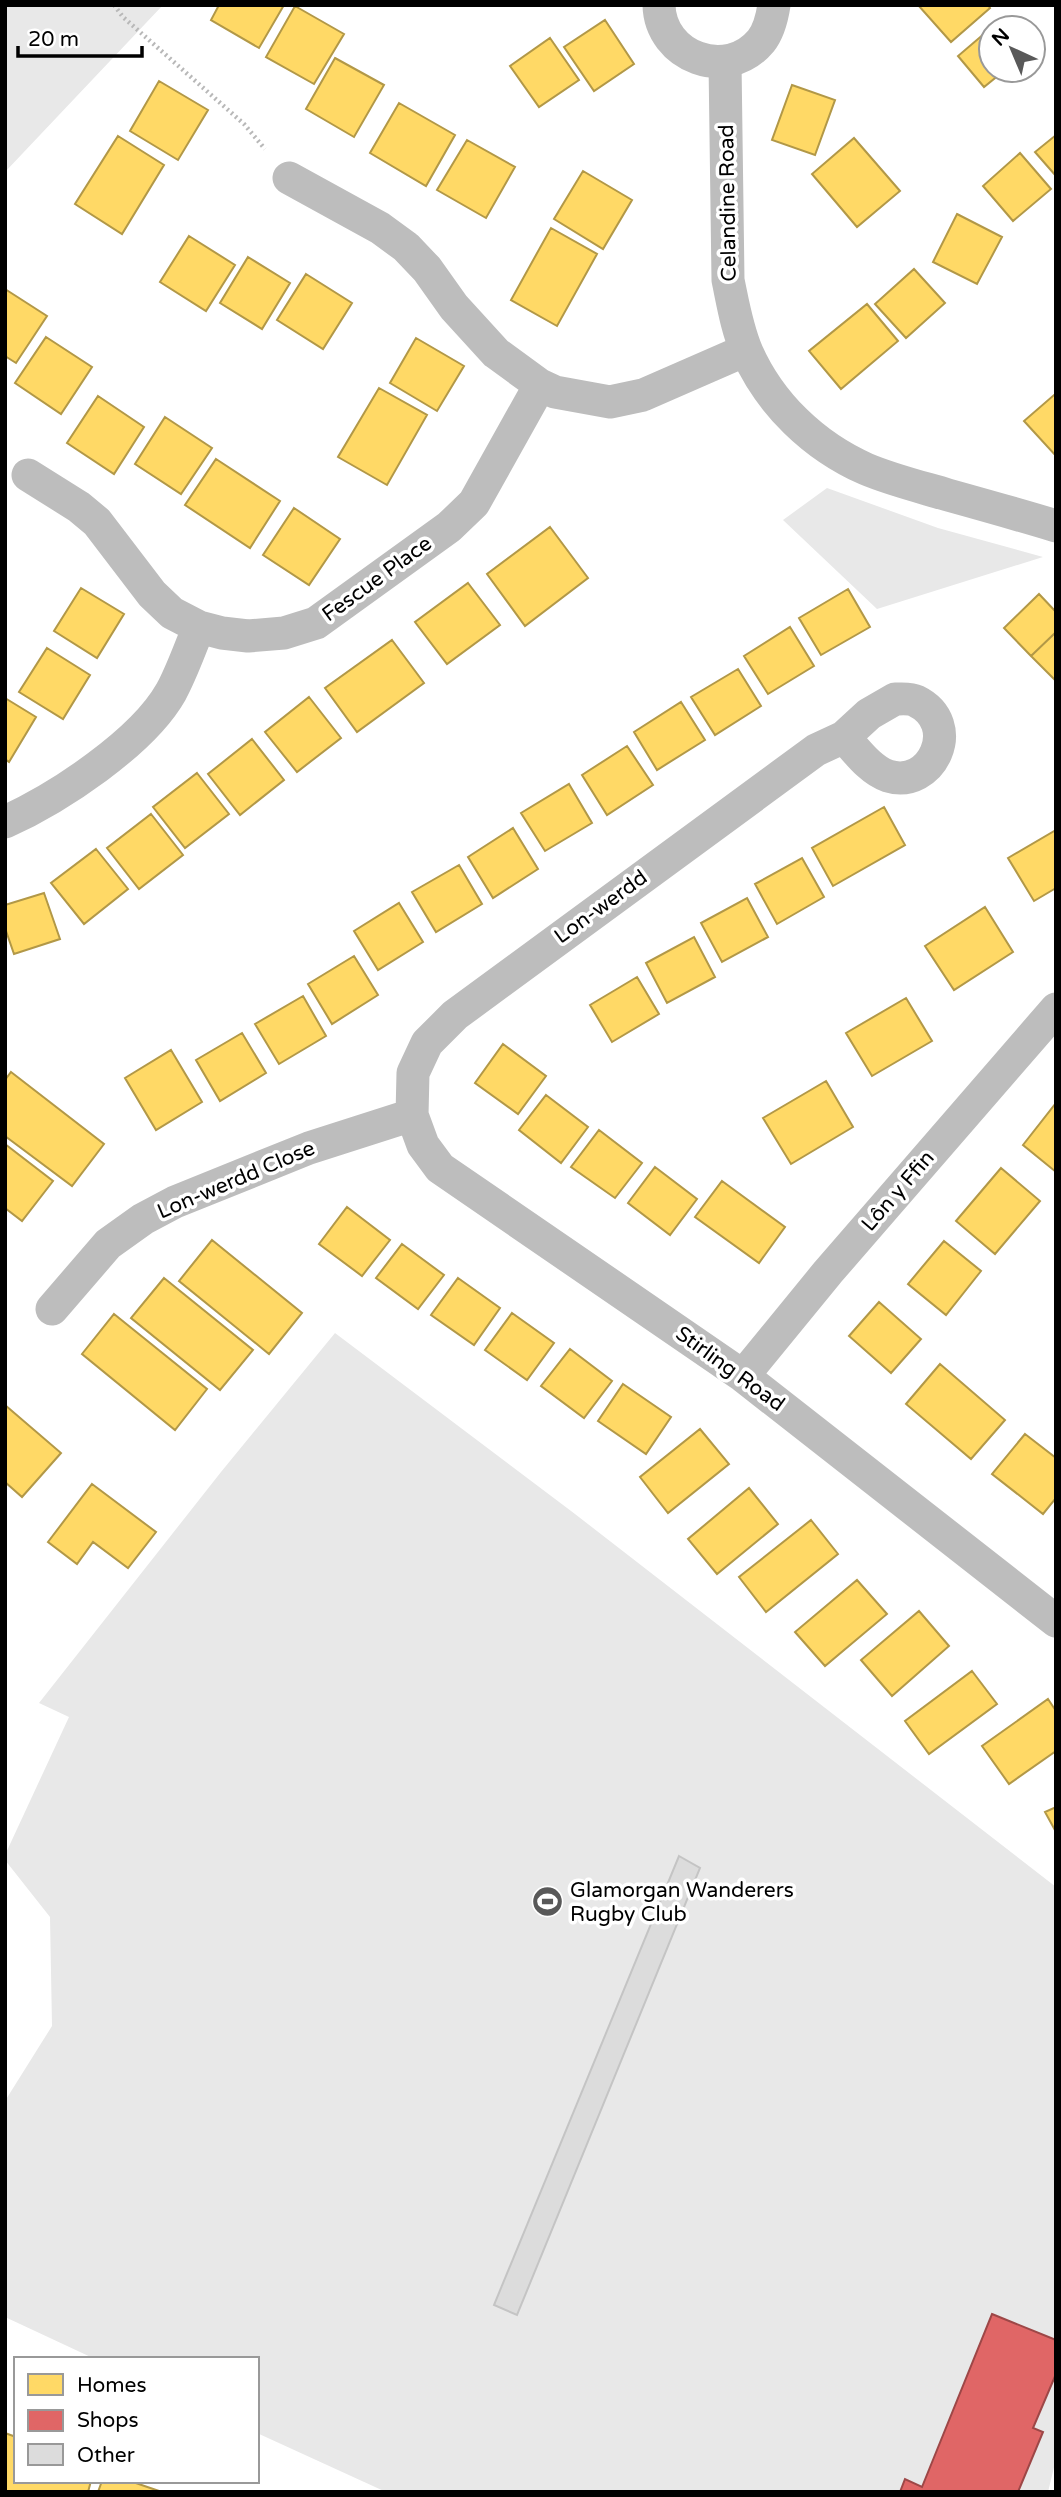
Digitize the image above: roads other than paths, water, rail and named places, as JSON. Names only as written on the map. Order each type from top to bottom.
[{"type":"street","points":[[659,5],[665,33],[678,48],[696,58],[725,62],[746,54],[761,40],[771,23],[774,5]]},
{"type":"street","name":"Celandine Road","points":[[725,62],[728,280],[746,351],[776,399],[795,422],[822,444],[866,469],[1056,526]]},
{"type":"street","points":[[289,178],[380,228],[406,247],[428,269],[454,307],[496,353],[540,385],[564,394],[610,402],[643,395],[746,351]]},
{"type":"street","name":"Fescue Place","points":[[28,475],[79,507],[97,522],[152,594],[172,614],[222,634],[248,636],[284,633],[316,623],[449,527],[474,503],[540,385]]},
{"type":"street","points":[[5,822],[63,790],[118,750],[147,723],[170,693],[199,627]]},
{"type":"street","name":"Lon-werdd","points":[[412,1115],[413,1073],[428,1044],[455,1015],[816,750],[844,737]]},
{"type":"street","name":"Lôn y Ffin","points":[[743,1376],[837,1261],[1056,1009]]},
{"type":"street","name":"Lon-werdd Close","points":[[52,1309],[108,1244],[143,1219],[176,1202],[309,1148],[412,1115]]},
{"type":"street","name":"Stirling Road","points":[[412,1115],[423,1145],[440,1168],[743,1376],[1056,1621]]},
{"type":"place","name":"Glamorgan Wanderers Rugby Club","points":[[547,1902]]}]
